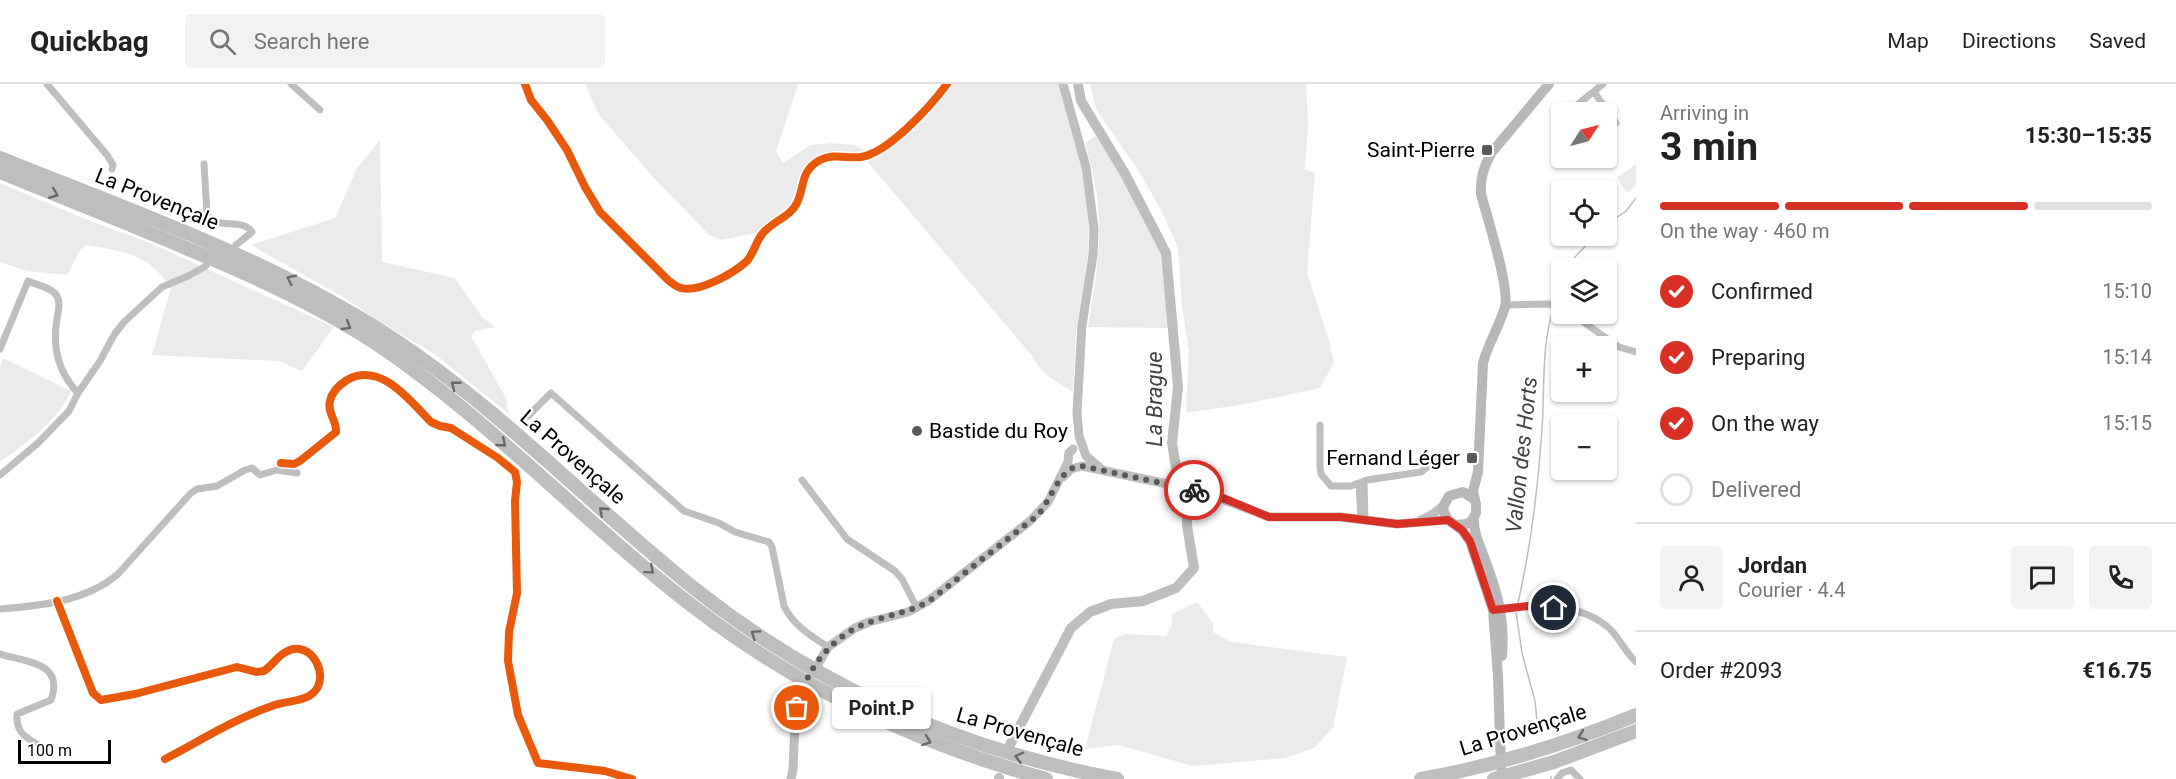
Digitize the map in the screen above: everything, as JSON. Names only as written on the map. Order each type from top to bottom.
[{"type":"highway","name":"La Provençale","points":[[0,158],[247,259],[316,292],[366,322],[425,362],[475,400],[699,592],[801,671],[817,689],[919,738],[986,755],[1117,779]]},
{"type":"highway","name":"La Provençale","points":[[0,172],[236,268],[313,306],[373,342],[456,403],[701,612],[733,636],[801,671],[825,677],[986,755],[1046,779]]},
{"type":"highway","name":"La Provençale","points":[[1421,779],[1464,771],[1536,752],[1636,715]]},
{"type":"highway","name":"La Provençale","points":[[1494,779],[1554,762],[1636,731]]},
{"type":"main road","points":[[1501,779],[1497,609],[1487,564],[1474,532],[1474,518],[1477,509],[1473,490],[1478,472],[1483,363],[1506,305],[1503,279],[1480,183],[1492,152],[1549,84]]},
{"type":"main road","points":[[1477,462],[1467,482],[1458,492],[1449,496],[1443,505],[1444,515],[1470,541],[1497,609]]},
{"type":"main road","points":[[1458,492],[1467,493],[1474,499]]},
{"type":"main road","points":[[1451,522],[1466,524],[1474,518]]},
{"type":"street","points":[[46,84],[106,155],[113,165],[112,169]]},
{"type":"street","points":[[291,84],[320,110]]},
{"type":"street","points":[[525,84],[531,100],[567,150],[600,212],[669,281],[681,288],[695,288],[713,282],[748,260],[763,233],[790,213],[797,203],[807,171],[821,160],[841,155],[860,157],[878,152],[934,102],[947,84]]},
{"type":"street","points":[[791,779],[795,723],[800,694],[828,647],[842,636],[869,622],[916,608],[945,589],[1038,515],[1058,483],[1075,465],[1086,462],[1081,452],[1077,412],[1082,325],[1093,255],[1094,228],[1086,167],[1063,84]]},
{"type":"street","points":[[1581,102],[1603,84]]},
{"type":"street","points":[[1594,92],[1601,102]]},
{"type":"street","points":[[204,164],[206,207],[210,219],[244,226],[252,232],[250,236],[236,245]]},
{"type":"street","points":[[0,475],[54,428],[69,411],[124,321],[162,287],[206,266]]},
{"type":"street","points":[[0,349],[28,282],[51,290],[57,296],[59,305],[55,332],[59,364],[63,376],[78,393]]},
{"type":"street","points":[[1506,305],[1551,305]]},
{"type":"street","points":[[1586,324],[1619,347],[1636,352]]},
{"type":"street","points":[[281,463],[294,464],[300,461],[336,432],[337,429],[329,410],[330,399],[335,389],[356,376],[369,376],[388,381],[431,422],[451,428],[498,458],[514,472],[517,482],[515,501],[518,593],[509,632],[508,661],[518,715],[538,764],[605,771],[632,779]]},
{"type":"street","points":[[528,416],[551,393],[684,511],[719,523],[735,532],[770,542],[788,615],[810,635],[828,647]]},
{"type":"street","points":[[1320,426],[1320,467],[1330,486],[1351,486],[1421,472],[1440,457]]},
{"type":"street","points":[[1081,452],[1068,456],[1075,465],[1201,491],[1269,517],[1341,517],[1397,524],[1451,522]]},
{"type":"street","points":[[1081,452],[1105,471]]},
{"type":"street","points":[[0,609],[30,607],[57,601],[106,584],[197,489],[217,486],[252,468],[260,475],[277,470],[297,473]]},
{"type":"street","points":[[802,480],[847,538],[895,571],[902,579],[916,608]]},
{"type":"street","points":[[1362,483],[1363,520]]},
{"type":"street","points":[[1416,522],[1433,514],[1443,505]]},
{"type":"street","points":[[57,601],[93,693],[101,700],[135,694],[237,667],[256,672],[264,671],[285,651],[296,648],[306,651],[315,659],[320,670],[314,692],[305,697],[278,703],[252,713],[165,759]]},
{"type":"street","points":[[1497,609],[1528,606],[1574,610],[1609,628],[1636,662]]},
{"type":"street","points":[[0,654],[49,670],[55,689],[51,699],[17,714],[16,724],[21,733],[47,750]]},
{"type":"street","points":[[1557,779],[1562,773],[1571,770],[1580,779]]},
{"type":"shaded area","points":[[585,84],[798,84],[776,151],[783,163],[811,145],[831,143],[854,145],[871,154],[832,155],[810,166],[800,177],[794,205],[781,217],[756,233],[721,240],[709,235],[654,178],[599,115]]},
{"type":"shaded area","points":[[950,84],[1059,84],[1081,164],[1089,224],[1088,254],[1076,333],[1073,392],[1040,369],[1033,357],[866,160],[875,157],[926,115]]},
{"type":"shaded area","points":[[1090,84],[1306,84],[1308,125],[1305,170],[1315,173],[1307,273],[1334,363],[1320,388],[1245,404],[1186,413],[1189,351],[1182,307],[1178,247],[1140,173],[1096,109]]},
{"type":"shaded area","points":[[1097,135],[1125,180],[1162,251],[1168,328],[1088,327],[1097,267],[1099,219],[1091,164],[1085,143]]},
{"type":"shaded area","points":[[380,140],[382,262],[455,278],[482,317],[495,327],[475,331],[471,336],[506,398],[509,414],[436,355],[348,300],[251,245],[335,218],[357,168]]},
{"type":"shaded area","points":[[1636,164],[1636,186],[1627,193],[1617,178]]},
{"type":"shaded area","points":[[0,183],[85,219],[150,243],[334,327],[302,371],[279,361],[152,355],[171,288],[162,276],[135,256],[87,245],[80,250],[67,275],[27,271],[0,262]]},
{"type":"shaded area","points":[[3,358],[71,391],[50,422],[0,462],[0,368]]},
{"type":"shaded area","points":[[1197,602],[1213,623],[1213,632],[1231,642],[1347,657],[1333,728],[1314,748],[1285,758],[1193,766],[1118,745],[1085,749],[1114,639],[1125,634],[1166,636],[1172,625],[1172,614]]},
{"type":"waterway","name":"La Brague","points":[[1010,745],[1071,628],[1090,612],[1111,604],[1143,601],[1176,588],[1194,568],[1187,525],[1187,504],[1179,485],[1172,443],[1178,387],[1166,253],[1124,172],[1081,101],[1078,84]]},
{"type":"waterway","name":"Vallon des Horts","points":[[1617,217],[1626,211],[1636,198]]},
{"type":"waterway","name":"Vallon des Horts","points":[[1574,258],[1585,246]]},
{"type":"waterway","name":"Vallon des Horts","points":[[1518,603],[1527,560],[1536,495],[1545,354],[1551,317]]},
{"type":"waterway","name":"Vallon des Horts","points":[[1516,612],[1522,653],[1535,701],[1538,731]]},
{"type":"cycle path","points":[[525,84],[531,100],[567,150],[600,212],[669,281],[688,289],[716,281],[747,261],[763,233],[794,208],[806,174],[814,164],[831,157],[861,157],[884,147],[920,116],[947,84]]},
{"type":"cycle path","points":[[281,463],[294,464],[300,461],[336,432],[329,405],[331,397],[339,386],[360,375],[383,379],[404,394],[431,422],[451,428],[498,458],[515,472],[517,482],[515,501],[517,593],[509,632],[508,661],[518,715],[538,763],[605,771],[632,779]]},
{"type":"cycle path","points":[[57,601],[93,693],[101,700],[135,694],[237,667],[256,672],[264,671],[281,655],[293,649],[307,652],[317,663],[319,685],[311,695],[277,704],[244,717],[165,759]]},
{"type":"way so far","points":[[797,708],[802,689],[819,660],[834,641],[869,622],[908,612],[928,602],[1038,515],[1058,483],[1074,467],[1082,466],[1194,490]]},
{"type":"place","name":"Saint-Pierre","points":[[1487,150]]},
{"type":"place","name":"Bastide du Roy","points":[[917,431]]},
{"type":"place","name":"Fernand Léger","points":[[1472,458]]},
{"type":"place","name":"Point.P","points":[[797,708]]},
{"type":"route","points":[[1194,490],[1223,498],[1269,517],[1341,517],[1397,524],[1448,520],[1462,530],[1470,541],[1493,610],[1528,606],[1554,608]]}]
